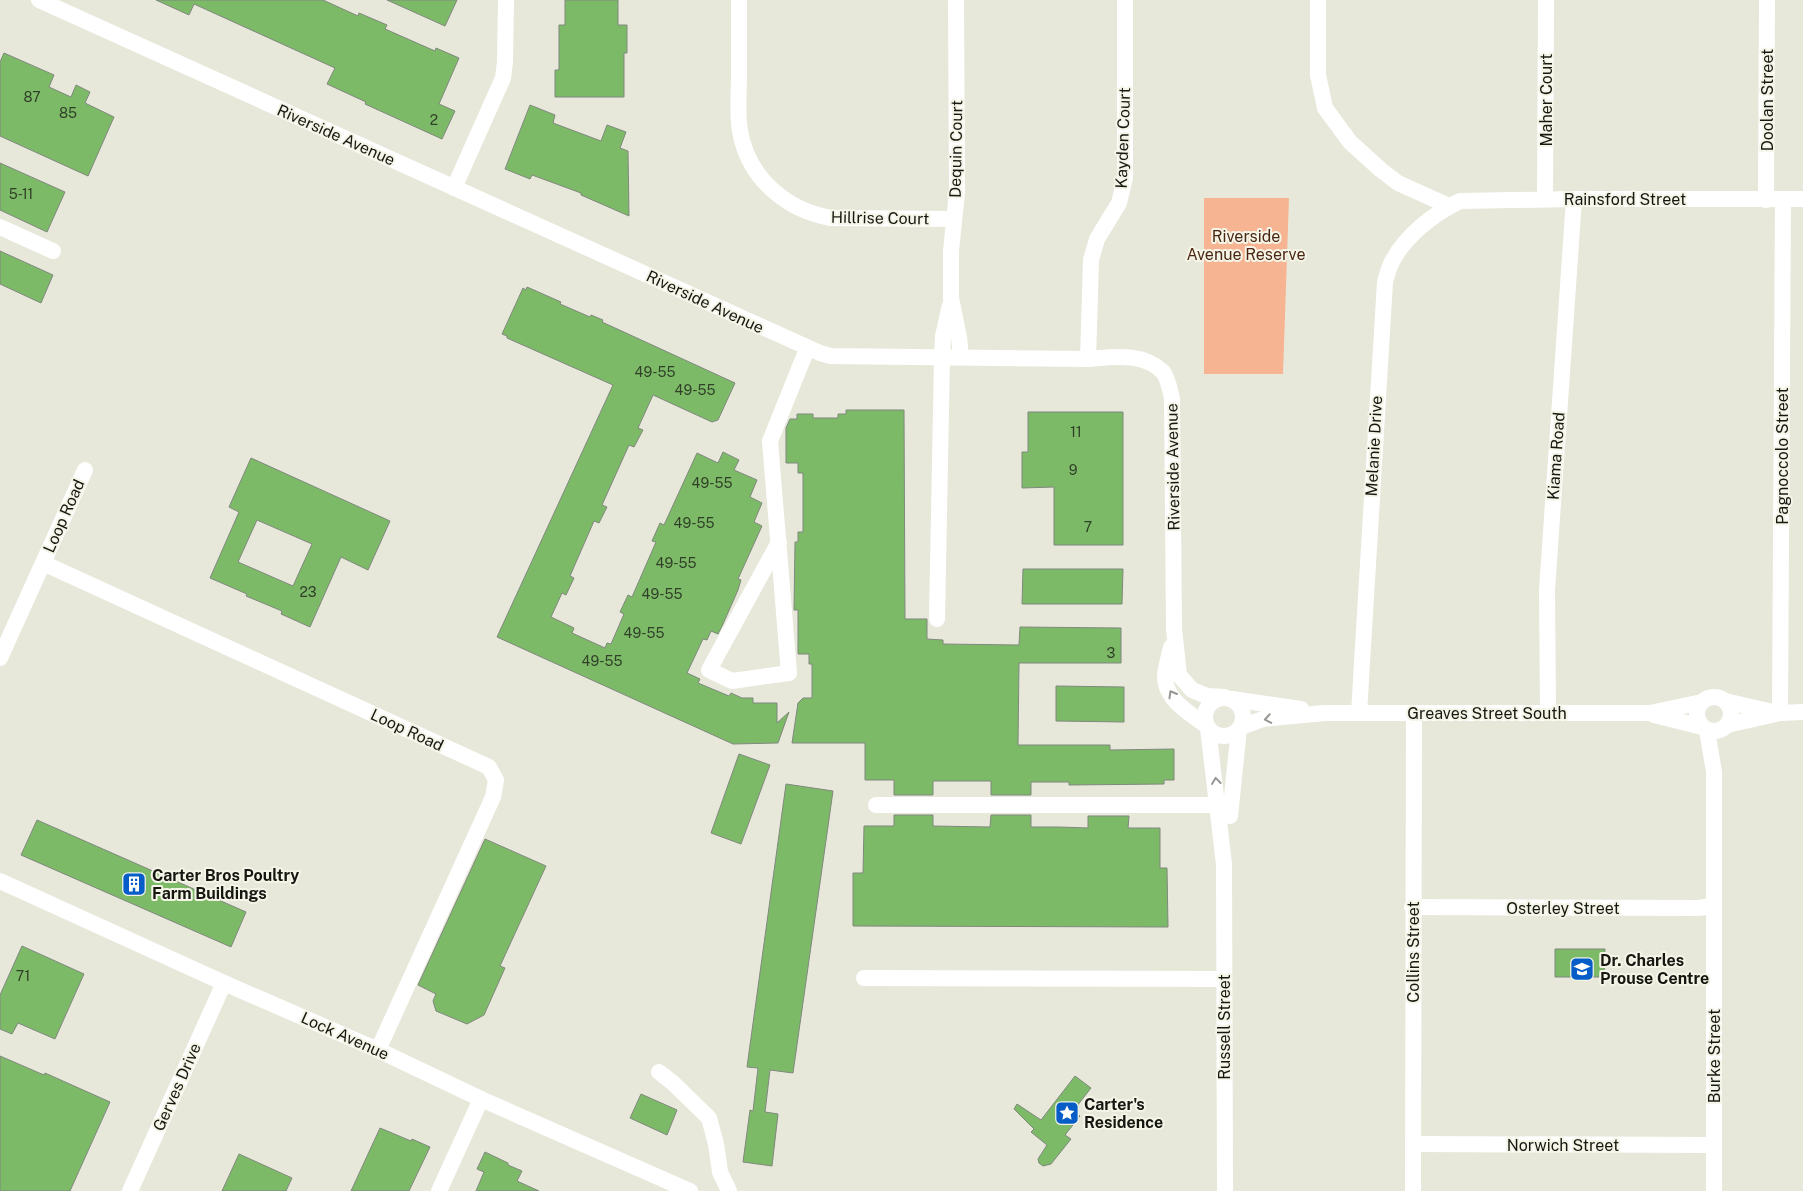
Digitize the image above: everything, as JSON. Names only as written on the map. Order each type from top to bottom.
[{"type":"street","name":"Riverside Avenue","points":[[39,0],[807,349],[831,356],[1088,359],[1127,357],[1146,361],[1164,373],[1172,398],[1174,629],[1179,675],[1192,690],[1207,696],[1228,698]]},
{"type":"street","points":[[454,188],[503,78],[506,0]]},
{"type":"street","name":"Hillrise Court","points":[[739,0],[740,130],[746,151],[757,172],[770,189],[795,207],[818,216],[831,218],[954,218]]},
{"type":"street","name":"Dequin Court","points":[[937,619],[942,357],[943,336],[951,298],[951,251],[957,192],[956,0]]},
{"type":"street","name":"Kayden Court","points":[[1088,359],[1091,260],[1097,239],[1119,203],[1125,178],[1125,0]]},
{"type":"street","points":[[1318,0],[1318,75],[1326,108],[1350,142],[1381,170],[1398,183],[1449,206]]},
{"type":"street","name":"Maher Court","points":[[1545,199],[1546,0]]},
{"type":"street","name":"Doolan Street","points":[[1766,200],[1767,0]]},
{"type":"street","name":"Rainsford Street","points":[[1449,206],[1460,201],[1545,199],[1803,200]]},
{"type":"street","name":"Kiama Road","points":[[1548,713],[1547,590],[1574,199]]},
{"type":"street","name":"Pagnoccolo Street","points":[[1780,713],[1783,199]]},
{"type":"street","name":"Melanie Drive","points":[[1359,713],[1385,282],[1392,261],[1403,244],[1418,229],[1449,206]]},
{"type":"street","points":[[0,228],[53,250]]},
{"type":"street","name":"Dequin Court","points":[[951,298],[960,336],[961,357]]},
{"type":"street","points":[[779,542],[709,670],[732,681],[789,673],[779,542],[770,441],[807,349]]},
{"type":"street","name":"Loop Road","points":[[0,658],[85,470]]},
{"type":"street","name":"Loop Road","points":[[43,563],[489,767],[496,780],[493,797],[378,1050]]},
{"type":"street","name":"Riverside Avenue","points":[[1174,629],[1165,678],[1169,694],[1208,727]]},
{"type":"street","points":[[1713,697],[1725,701],[1731,710],[1731,715],[1715,728],[1697,717],[1697,712],[1702,702],[1713,697]]},
{"type":"street","points":[[1218,698],[1228,698],[1238,702],[1244,713],[1244,720],[1234,734],[1222,736],[1216,734],[1208,727],[1205,714],[1207,707],[1218,698]]},
{"type":"street","name":"Greaves Street South","points":[[1228,698],[1324,713]]},
{"type":"street","name":"Greaves Street South","points":[[1725,701],[1780,713]]},
{"type":"street","name":"Greaves Street South","points":[[1650,714],[1702,702]]},
{"type":"street","name":"Greaves Street South","points":[[1240,728],[1264,719],[1324,713],[1548,713],[1650,714],[1715,728],[1780,713],[1803,712]]},
{"type":"street","name":"Collins Street","points":[[1413,1191],[1412,907],[1414,713]]},
{"type":"street","name":"Russell Street","points":[[1208,727],[1225,805]]},
{"type":"street","name":"Russell Street","points":[[1225,1191],[1225,805],[1240,728]]},
{"type":"street","name":"Burke Street","points":[[1714,1191],[1715,728]]},
{"type":"street","points":[[876,805],[1225,805]]},
{"type":"street","name":"Lock Avenue","points":[[0,881],[224,983],[378,1050],[481,1099],[683,1190]]},
{"type":"street","name":"Osterley Street","points":[[1412,907],[1698,908],[1714,906]]},
{"type":"street","points":[[864,978],[1224,979]]},
{"type":"street","name":"Gerves Drive","points":[[130,1191],[224,983]]},
{"type":"street","points":[[659,1072],[709,1118],[716,1144],[720,1172],[729,1191]]},
{"type":"street","points":[[439,1191],[481,1099]]},
{"type":"street","name":"Norwich Street","points":[[1413,1144],[1714,1145]]},
{"type":"green space","name":"Riverside Avenue Reserve","points":[[1204,198],[1289,198],[1283,374],[1204,374]]},
{"type":"building","points":[[156,0],[323,0],[358,16],[359,13],[387,25],[385,29],[435,51],[436,48],[459,58],[439,104],[455,111],[442,139],[365,104],[366,102],[327,84],[335,68],[194,4],[189,15]]},
{"type":"building","points":[[387,0],[457,0],[445,26]]},
{"type":"building","points":[[565,0],[618,0],[618,25],[627,25],[627,53],[624,53],[624,97],[555,97],[555,70],[559,70],[559,25],[565,25]]},
{"type":"building","points":[[4,53],[54,75],[49,87],[71,97],[76,85],[90,92],[85,103],[114,117],[88,176],[0,136],[0,62]]},
{"type":"building","points":[[530,105],[555,115],[553,123],[601,141],[607,125],[626,132],[620,148],[628,151],[629,216],[581,195],[581,193],[532,175],[530,179],[505,169]]},
{"type":"building","points":[[0,163],[65,192],[47,232],[0,210]]},
{"type":"building","points":[[0,251],[53,275],[41,303],[0,284]]},
{"type":"building","points":[[527,287],[561,302],[560,304],[590,317],[591,315],[603,320],[602,322],[735,383],[718,420],[712,422],[653,395],[638,428],[643,430],[634,447],[629,445],[602,505],[607,507],[599,523],[594,521],[570,576],[574,578],[566,595],[562,593],[551,617],[574,628],[572,633],[605,648],[607,643],[611,644],[624,614],[620,612],[628,595],[632,597],[656,542],[652,541],[660,523],[664,525],[697,453],[718,463],[723,452],[739,460],[734,470],[757,480],[750,497],[762,503],[754,522],[762,526],[738,579],[741,580],[738,590],[718,634],[711,631],[707,640],[703,639],[687,673],[700,679],[698,683],[729,696],[731,693],[742,698],[753,698],[753,703],[777,703],[777,723],[789,712],[778,743],[733,744],[497,637],[613,385],[507,338],[507,336],[502,334],[523,288],[526,290]]},
{"type":"building","points":[[846,410],[904,410],[905,619],[927,619],[927,639],[943,640],[943,644],[1019,645],[1020,627],[1121,628],[1121,663],[1019,663],[1018,745],[1110,745],[1110,750],[1174,749],[1174,780],[1164,780],[1164,784],[1069,785],[1069,782],[1031,782],[1031,795],[991,795],[991,781],[933,781],[933,795],[894,795],[894,780],[865,780],[865,743],[792,743],[798,703],[803,698],[812,698],[812,664],[809,664],[809,654],[798,654],[798,610],[794,610],[795,542],[798,542],[798,532],[803,532],[803,473],[798,473],[798,463],[786,463],[786,428],[790,419],[797,419],[797,414],[813,414],[813,418],[838,418],[838,414],[846,414]]},
{"type":"building","points":[[1028,412],[1123,412],[1123,545],[1054,545],[1054,487],[1022,488],[1022,452],[1028,452]]},
{"type":"building","points":[[251,458],[390,521],[368,570],[341,557],[310,627],[281,614],[282,611],[210,578],[239,512],[229,507]],"holes":[[[257,520],[312,544],[293,586],[238,562]]]},
{"type":"building","points":[[1023,569],[1123,569],[1122,604],[1022,604]]},
{"type":"building","points":[[1056,686],[1124,687],[1124,722],[1056,721]]},
{"type":"building","points":[[739,754],[770,765],[741,844],[711,833]]},
{"type":"building","points":[[786,784],[833,791],[793,1073],[770,1070],[765,1112],[778,1114],[772,1166],[743,1162],[750,1110],[753,1111],[758,1068],[747,1067]]},
{"type":"building","points":[[894,815],[933,815],[933,826],[990,827],[991,815],[1031,815],[1031,827],[1088,828],[1088,816],[1129,816],[1128,828],[1160,828],[1160,868],[1167,868],[1168,927],[853,926],[853,873],[863,873],[864,826],[894,826]]},
{"type":"building","name":"Carter Bros Poultry Farm Buildings","points":[[37,820],[246,912],[231,947],[21,855]]},
{"type":"building","points":[[485,839],[546,866],[500,966],[505,968],[484,1015],[467,1024],[436,1011],[433,1001],[436,994],[418,985]]},
{"type":"building","points":[[22,946],[84,974],[55,1039],[18,1023],[12,1034],[0,1029],[0,995]]},
{"type":"building","points":[[1555,949],[1605,949],[1604,977],[1555,977]]},
{"type":"building","points":[[0,1056],[44,1075],[45,1073],[110,1102],[70,1191],[0,1191]]},
{"type":"building","points":[[1075,1076],[1091,1088],[1073,1111],[1080,1116],[1065,1135],[1071,1139],[1051,1164],[1043,1166],[1039,1163],[1038,1159],[1047,1145],[1031,1132],[1034,1129],[1014,1109],[1017,1104],[1041,1120]]},
{"type":"building","points":[[641,1094],[677,1110],[667,1135],[630,1118]]},
{"type":"building","points":[[380,1128],[430,1147],[409,1191],[351,1191]]},
{"type":"building","points":[[485,1152],[522,1171],[517,1181],[539,1191],[476,1191],[484,1172],[477,1169]]},
{"type":"building","points":[[239,1154],[292,1178],[286,1191],[222,1191]]},
{"type":"place","name":"Carter Bros Poultry Farm Buildings","points":[[134,884]]},
{"type":"place","name":"Dr. Charles Prouse Centre","points":[[1582,969]]},
{"type":"place","name":"Carter's Residence","points":[[1067,1113]]}]
